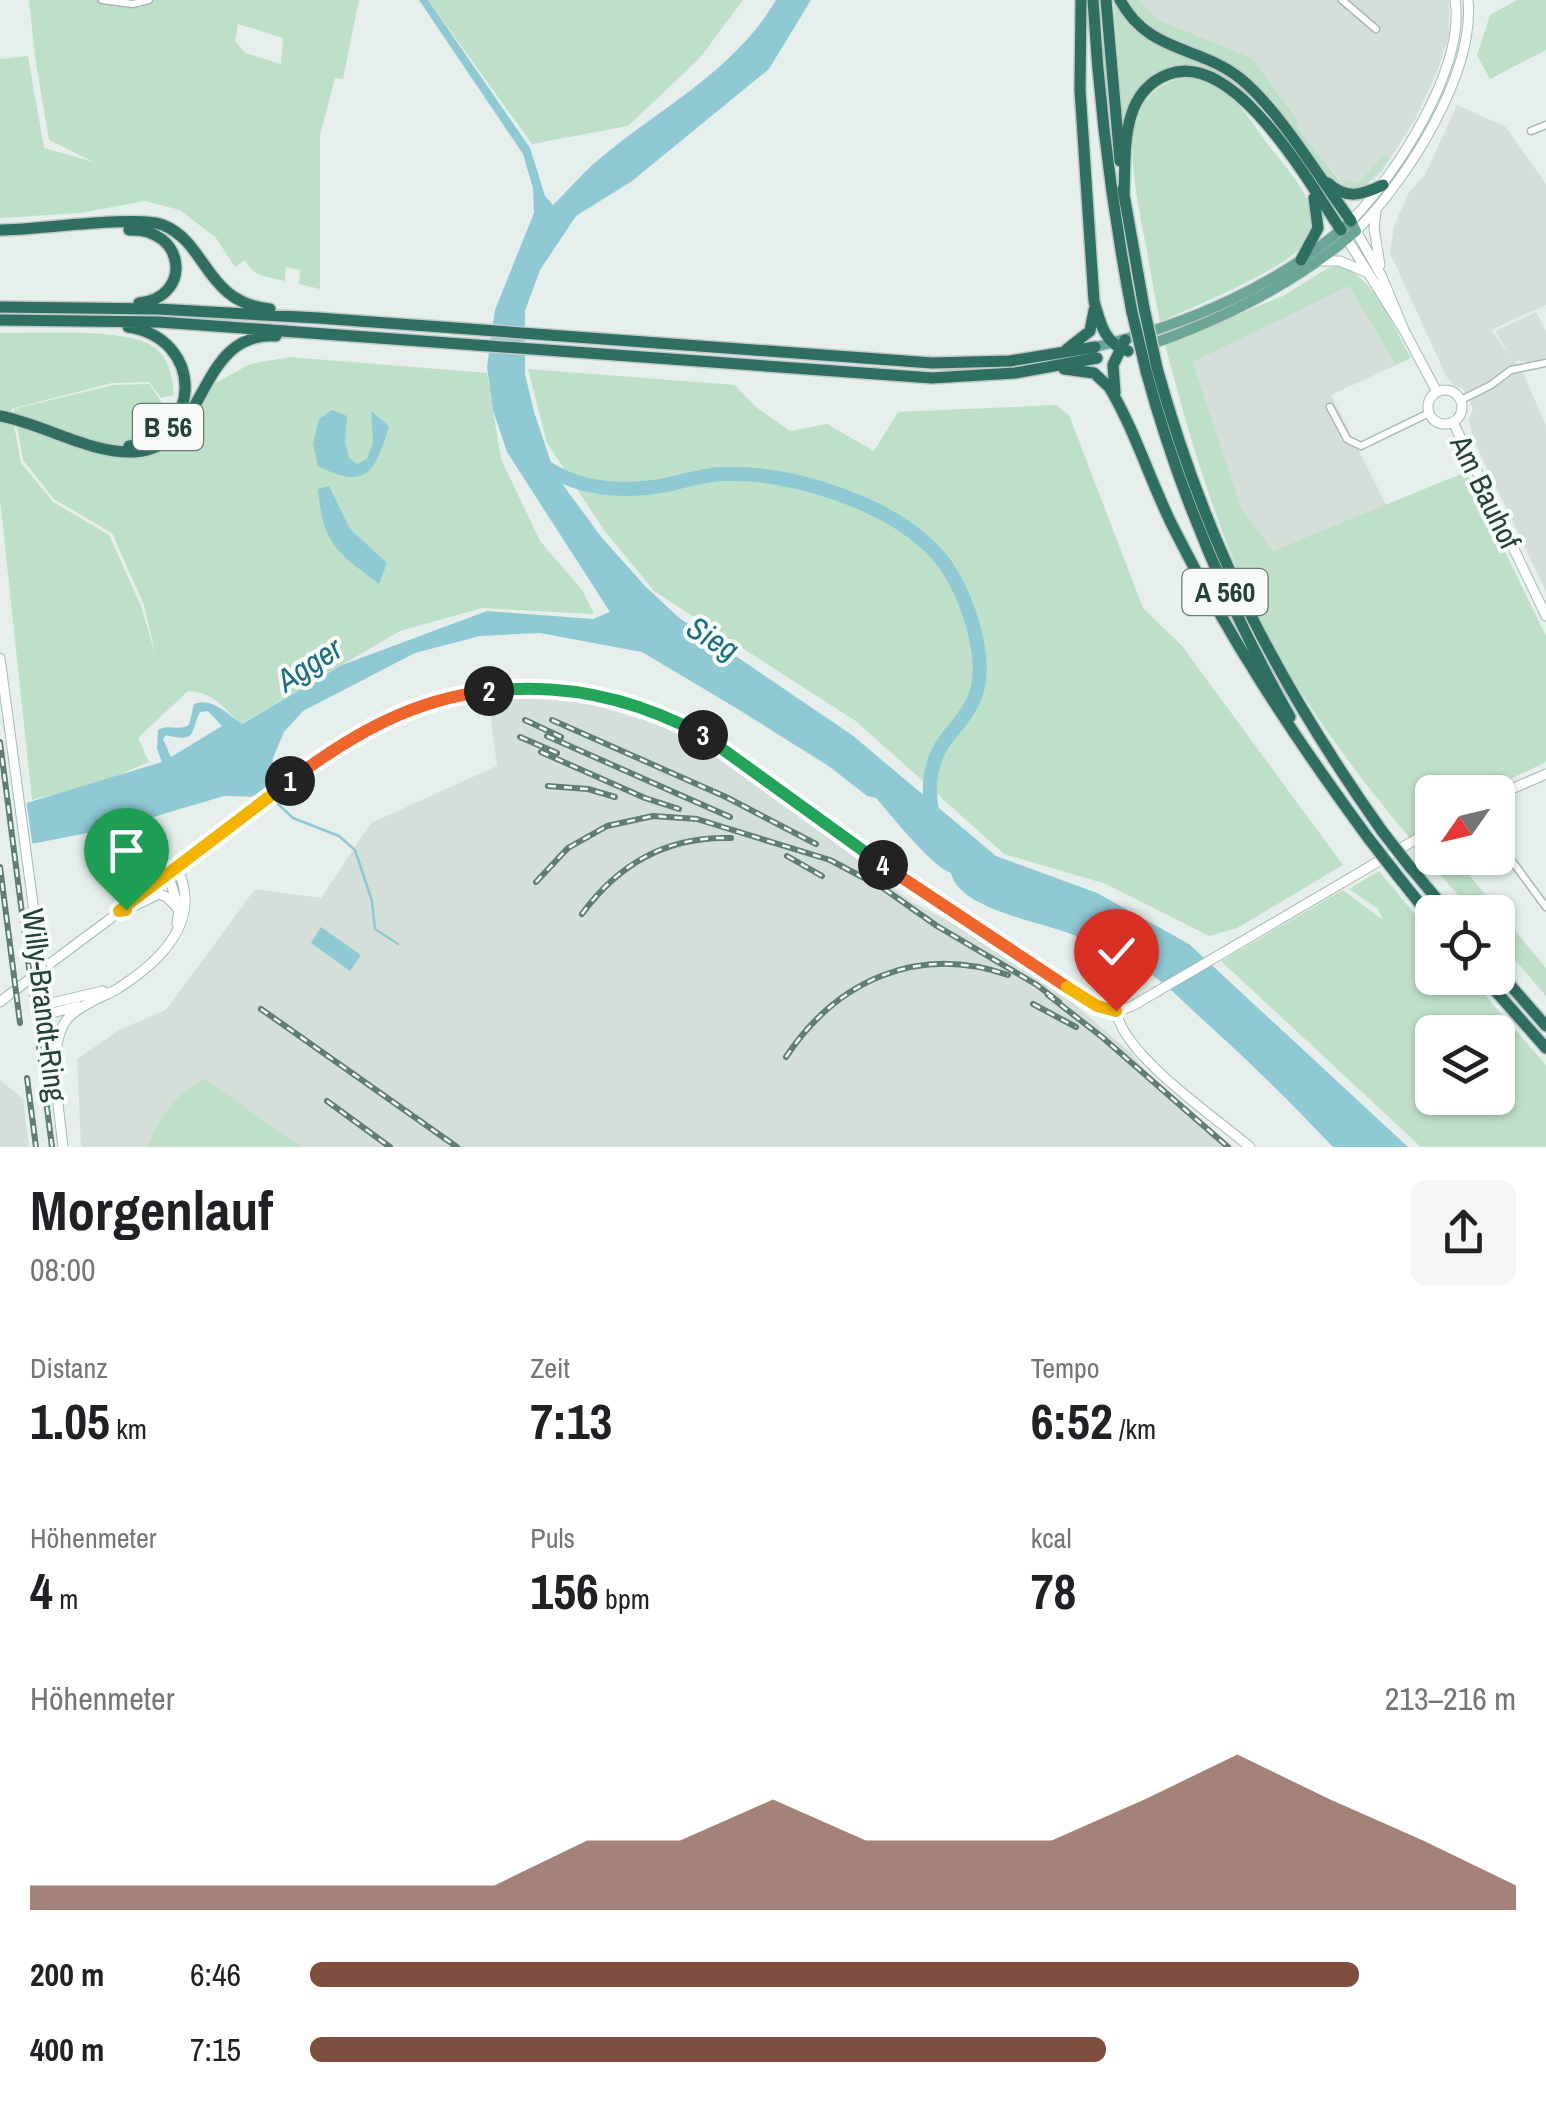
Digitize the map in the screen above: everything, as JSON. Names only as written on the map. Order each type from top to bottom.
[{"type":"highway","points":[[1055,355],[1084,339],[1090,331],[1094,300],[1080,90],[1082,0]]},
{"type":"highway","name":"A 560","points":[[1093,0],[1100,112],[1114,217],[1190,510],[1261,666],[1338,796],[1415,898]]},
{"type":"highway","name":"A 560","points":[[1106,0],[1114,112],[1138,310]]},
{"type":"highway","points":[[1120,0],[1134,22],[1152,37],[1223,67],[1246,84],[1330,186],[1346,194],[1364,194],[1383,185]]},
{"type":"highway","points":[[1124,196],[1127,132],[1136,102],[1158,79],[1183,71],[1209,74],[1237,92],[1257,114],[1312,189],[1349,230]]},
{"type":"highway","points":[[1307,160],[1349,230]]},
{"type":"highway","points":[[1301,260],[1318,228],[1312,189]]},
{"type":"highway","points":[[0,230],[152,222],[179,234],[214,281],[240,302],[318,318]]},
{"type":"highway","points":[[0,238],[141,229],[161,237],[170,246],[177,267],[175,278],[162,296],[143,303],[115,302],[98,308]]},
{"type":"highway","points":[[1094,300],[1103,332],[1120,347],[1112,372],[1115,397]]},
{"type":"highway","name":"B 56","points":[[0,306],[318,318],[465,337],[768,360],[932,378],[1050,368],[1096,352]]},
{"type":"highway","name":"B 56","points":[[0,320],[159,322],[323,336],[465,337]]},
{"type":"highway","name":"B 56","points":[[1,415],[114,445],[138,444],[166,429],[178,416],[185,395],[182,364],[171,348],[140,329],[89,321]]},
{"type":"highway","points":[[1,415],[119,451],[153,448],[170,440],[182,428],[219,360],[240,344],[266,335],[323,336]]},
{"type":"highway","name":"B 56","points":[[768,360],[993,362],[1096,352]]},
{"type":"highway","points":[[1050,368],[1094,372],[1115,397],[1165,510],[1225,623],[1285,723],[1338,796]]},
{"type":"highway","name":"A 560","points":[[1152,369],[1204,514],[1246,608],[1314,733],[1382,831],[1433,895]]},
{"type":"highway","points":[[1515,990],[1546,1026]]},
{"type":"highway","points":[[1499,995],[1546,1048]]},
{"type":"main road","name":"B 56","points":[[1120,347],[1234,296],[1349,230]]},
{"type":"main road","name":"B 56","points":[[1096,352],[1165,340],[1213,320],[1317,261],[1349,230]]},
{"type":"street","points":[[102,0],[133,4],[149,0]]},
{"type":"street","points":[[1342,0],[1376,29]]},
{"type":"street","points":[[1349,230],[1410,144],[1440,80],[1455,33],[1456,0]]},
{"type":"street","points":[[1349,230],[1376,211],[1414,160],[1444,98],[1468,30],[1468,0]]},
{"type":"street","points":[[1531,132],[1546,125]]},
{"type":"street","points":[[1376,211],[1374,228],[1382,277]]},
{"type":"street","points":[[1349,230],[1368,273],[1437,392]]},
{"type":"street","points":[[1349,230],[1382,277],[1404,330]]},
{"type":"street","points":[[1317,261],[1340,262],[1368,273]]},
{"type":"street","points":[[1460,400],[1511,370],[1546,363]]},
{"type":"street","points":[[1437,392],[1453,392],[1460,400],[1462,410],[1453,422],[1436,422],[1429,413],[1428,403],[1437,392]]},
{"type":"street","name":"Am Bauhof","points":[[1330,408],[1347,439],[1361,446],[1429,413]]},
{"type":"street","name":"Am Bauhof","points":[[1453,422],[1546,616]]},
{"type":"street","name":"Willy-Brandt-Ring","points":[[0,658],[64,1147]]},
{"type":"street","points":[[0,1002],[345,742],[377,723],[449,698],[508,689],[538,688],[606,696],[668,716],[712,740],[900,876],[1088,1001],[1116,1011],[1134,1005],[1415,840]]},
{"type":"street","points":[[1515,788],[1546,774]]},
{"type":"street","points":[[1515,865],[1546,907]]},
{"type":"street","points":[[160,951],[177,924],[179,910],[172,871]]},
{"type":"street","points":[[54,1062],[62,1026],[73,1014],[120,986],[178,931],[186,912],[185,890],[172,871]]},
{"type":"street","points":[[119,911],[157,894],[167,897],[179,910]]},
{"type":"street","points":[[48,1009],[120,986]]},
{"type":"street","points":[[46,988],[62,998],[101,992]]},
{"type":"street","points":[[48,1009],[91,1002]]},
{"type":"street","points":[[1116,1011],[1123,1030],[1163,1075],[1250,1147]]},
{"type":"shaded area","points":[[1139,0],[1449,0],[1449,35],[1415,120],[1383,170],[1374,180],[1343,184],[1296,125],[1300,121],[1252,58],[1156,19]]},
{"type":"shaded area","points":[[1457,105],[1506,127],[1546,184],[1546,305],[1491,330],[1522,371],[1546,425],[1546,591],[1474,441],[1469,420],[1473,408],[1462,388],[1454,386],[1446,376],[1390,253],[1394,226],[1409,192],[1425,175]]},
{"type":"shaded area","points":[[1349,285],[1396,365],[1331,395],[1387,507],[1273,551],[1241,507],[1193,362]]},
{"type":"shaded area","points":[[1536,312],[1546,331],[1546,358],[1514,361],[1495,331]]},
{"type":"shaded area","points":[[488,698],[542,698],[593,705],[654,723],[706,748],[758,783],[912,902],[979,938],[1053,986],[1231,1147],[81,1147],[77,1059],[121,1029],[166,1010],[255,889],[321,898],[371,823],[497,766]]},
{"type":"shaded area","points":[[0,1080],[23,1099],[29,1147],[0,1147]]},
{"type":"green space","points":[[29,0],[359,0],[343,79],[335,78],[320,135],[320,289],[299,284],[300,270],[286,267],[285,281],[257,273],[245,260],[235,267],[216,238],[180,210],[145,201],[80,213],[0,218],[0,59],[28,56],[44,148],[94,162],[49,140]],"holes":[[[238,24],[283,38],[281,64],[245,53],[235,41]]]},
{"type":"green space","points":[[428,0],[743,0],[700,58],[628,126],[532,144]]},
{"type":"green space","points":[[1124,0],[1139,0],[1156,19],[1252,58],[1300,122],[1296,125],[1342,184],[1346,180],[1358,183],[1385,155],[1389,159],[1362,190],[1349,191],[1329,179],[1262,94],[1147,28]]},
{"type":"green space","points":[[1517,0],[1546,0],[1546,50],[1490,79],[1477,55],[1490,15]]},
{"type":"green space","points":[[1114,3],[1133,28],[1150,40],[1220,71],[1251,93],[1201,69],[1164,72],[1123,125]]},
{"type":"green space","points":[[1191,76],[1215,84],[1242,109],[1303,191],[1312,225],[1307,240],[1281,263],[1160,322],[1135,185],[1134,137],[1138,116],[1149,97],[1166,84]]},
{"type":"green space","points":[[1339,266],[1363,280],[1390,318],[1411,358],[1396,365],[1349,286],[1193,362],[1241,507],[1273,551],[1466,472],[1546,636],[1546,762],[1515,777],[1415,775],[1415,844],[1333,740],[1270,640],[1216,516],[1165,344],[1283,296],[1328,268]]},
{"type":"green space","points":[[0,333],[123,337],[154,347],[167,362],[174,395],[161,398],[149,382],[112,383],[11,409],[21,463],[53,502],[109,535],[141,606],[156,657],[144,605],[112,533],[54,499],[23,460],[14,409],[113,385],[149,384],[167,410],[250,364],[290,357],[487,373],[501,459],[540,541],[583,591],[594,614],[482,608],[400,631],[241,724],[211,698],[188,691],[138,738],[149,762],[102,782],[32,800],[0,499]]},
{"type":"green space","points":[[528,369],[735,385],[756,407],[790,431],[827,424],[874,451],[898,412],[1056,405],[1069,415],[1143,608],[1182,646],[1343,865],[1237,928],[1209,936],[1106,884],[1004,854],[857,722],[654,591],[604,530],[547,443]]},
{"type":"green space","points":[[1379,871],[1415,914],[1415,995],[1485,995],[1502,1015],[1415,1015],[1415,1115],[1515,1115],[1515,1030],[1546,1065],[1546,1147],[1421,1147],[1221,961],[1343,890],[1383,920],[1378,909],[1349,889]]},
{"type":"green space","points":[[1441,875],[1469,875],[1486,895],[1458,895]]},
{"type":"green space","points":[[1515,931],[1546,968],[1546,996],[1515,960]]},
{"type":"green space","points":[[205,1079],[301,1147],[148,1147],[170,1107],[186,1090]]},
{"type":"water","points":[[419,0],[428,0],[530,148],[545,196],[553,205],[597,161],[717,69],[759,25],[776,0],[811,0],[769,69],[632,181],[576,216],[540,270],[525,311],[525,374],[555,474],[602,538],[678,617],[852,735],[996,856],[1097,893],[1189,944],[1408,1147],[1333,1147],[1236,1050],[1151,974],[1076,936],[1005,914],[970,897],[876,798],[867,796],[830,767],[642,652],[540,633],[480,636],[415,653],[303,711],[284,732],[273,758],[271,788],[278,799],[273,804],[263,797],[224,796],[123,826],[36,843],[0,845],[0,811],[162,762],[157,749],[158,730],[189,725],[194,704],[213,705],[242,724],[342,665],[487,611],[593,619],[610,612],[507,452],[493,410],[487,367],[495,310],[534,213],[533,188],[523,154]],"holes":[[[208,711],[222,726],[171,757],[163,739],[166,735],[188,737],[200,712]]]},
{"type":"water","points":[[332,410],[347,416],[345,442],[349,458],[357,464],[367,459],[373,443],[371,411],[389,426],[379,455],[367,473],[348,477],[318,466],[313,444],[319,419]]},
{"type":"water","points":[[329,486],[350,529],[387,563],[379,584],[342,554],[328,535],[318,489]]},
{"type":"water","points":[[321,927],[361,955],[350,971],[311,943]]},
{"type":"pier","points":[[26,799],[33,848],[0,850],[0,806]]},
{"type":"waterway","points":[[542,464],[570,479],[617,489],[725,474],[780,478],[866,505],[916,534],[935,552],[955,581],[971,618],[979,659],[979,677],[971,706],[941,747],[933,766],[933,817]]},
{"type":"waterway","points":[[276,802],[293,818],[339,836],[355,850],[372,901],[375,929],[398,944]]},
{"type":"railway","points":[[525,720],[561,737]]},
{"type":"railway","points":[[552,720],[726,797],[816,844]]},
{"type":"railway","points":[[547,736],[730,817]]},
{"type":"railway","points":[[520,737],[557,753]]},
{"type":"railway","points":[[0,742],[52,1147]]},
{"type":"railway","points":[[541,752],[679,809]]},
{"type":"railway","points":[[548,786],[588,789],[615,797]]},
{"type":"railway","points":[[536,882],[568,848],[607,826],[653,816],[697,819],[830,860],[883,888],[1059,1002]]},
{"type":"railway","points":[[582,914],[612,880],[646,856],[686,842],[731,838]]},
{"type":"railway","points":[[787,856],[822,876]]},
{"type":"railway","points":[[0,867],[20,1023]]},
{"type":"railway","points":[[786,1057],[830,1007],[882,976],[912,967],[943,964],[975,966],[1008,975]]},
{"type":"railway","points":[[1048,995],[1228,1147]]},
{"type":"railway","points":[[1033,1004],[1076,1027]]},
{"type":"railway","points":[[261,1009],[457,1147]]},
{"type":"railway","points":[[27,1078],[36,1147]]},
{"type":"railway","points":[[327,1101],[390,1147]]},
{"type":"route","points":[[126,910],[119,911],[315,762],[377,723],[418,707],[476,692],[538,688],[574,691],[606,696],[668,716],[712,740],[886,867],[1088,1001],[1116,1011]]},
{"type":"water label","name":"Sieg","points":[[713,638]]},
{"type":"water label","name":"Agger","points":[[309,664]]}]
